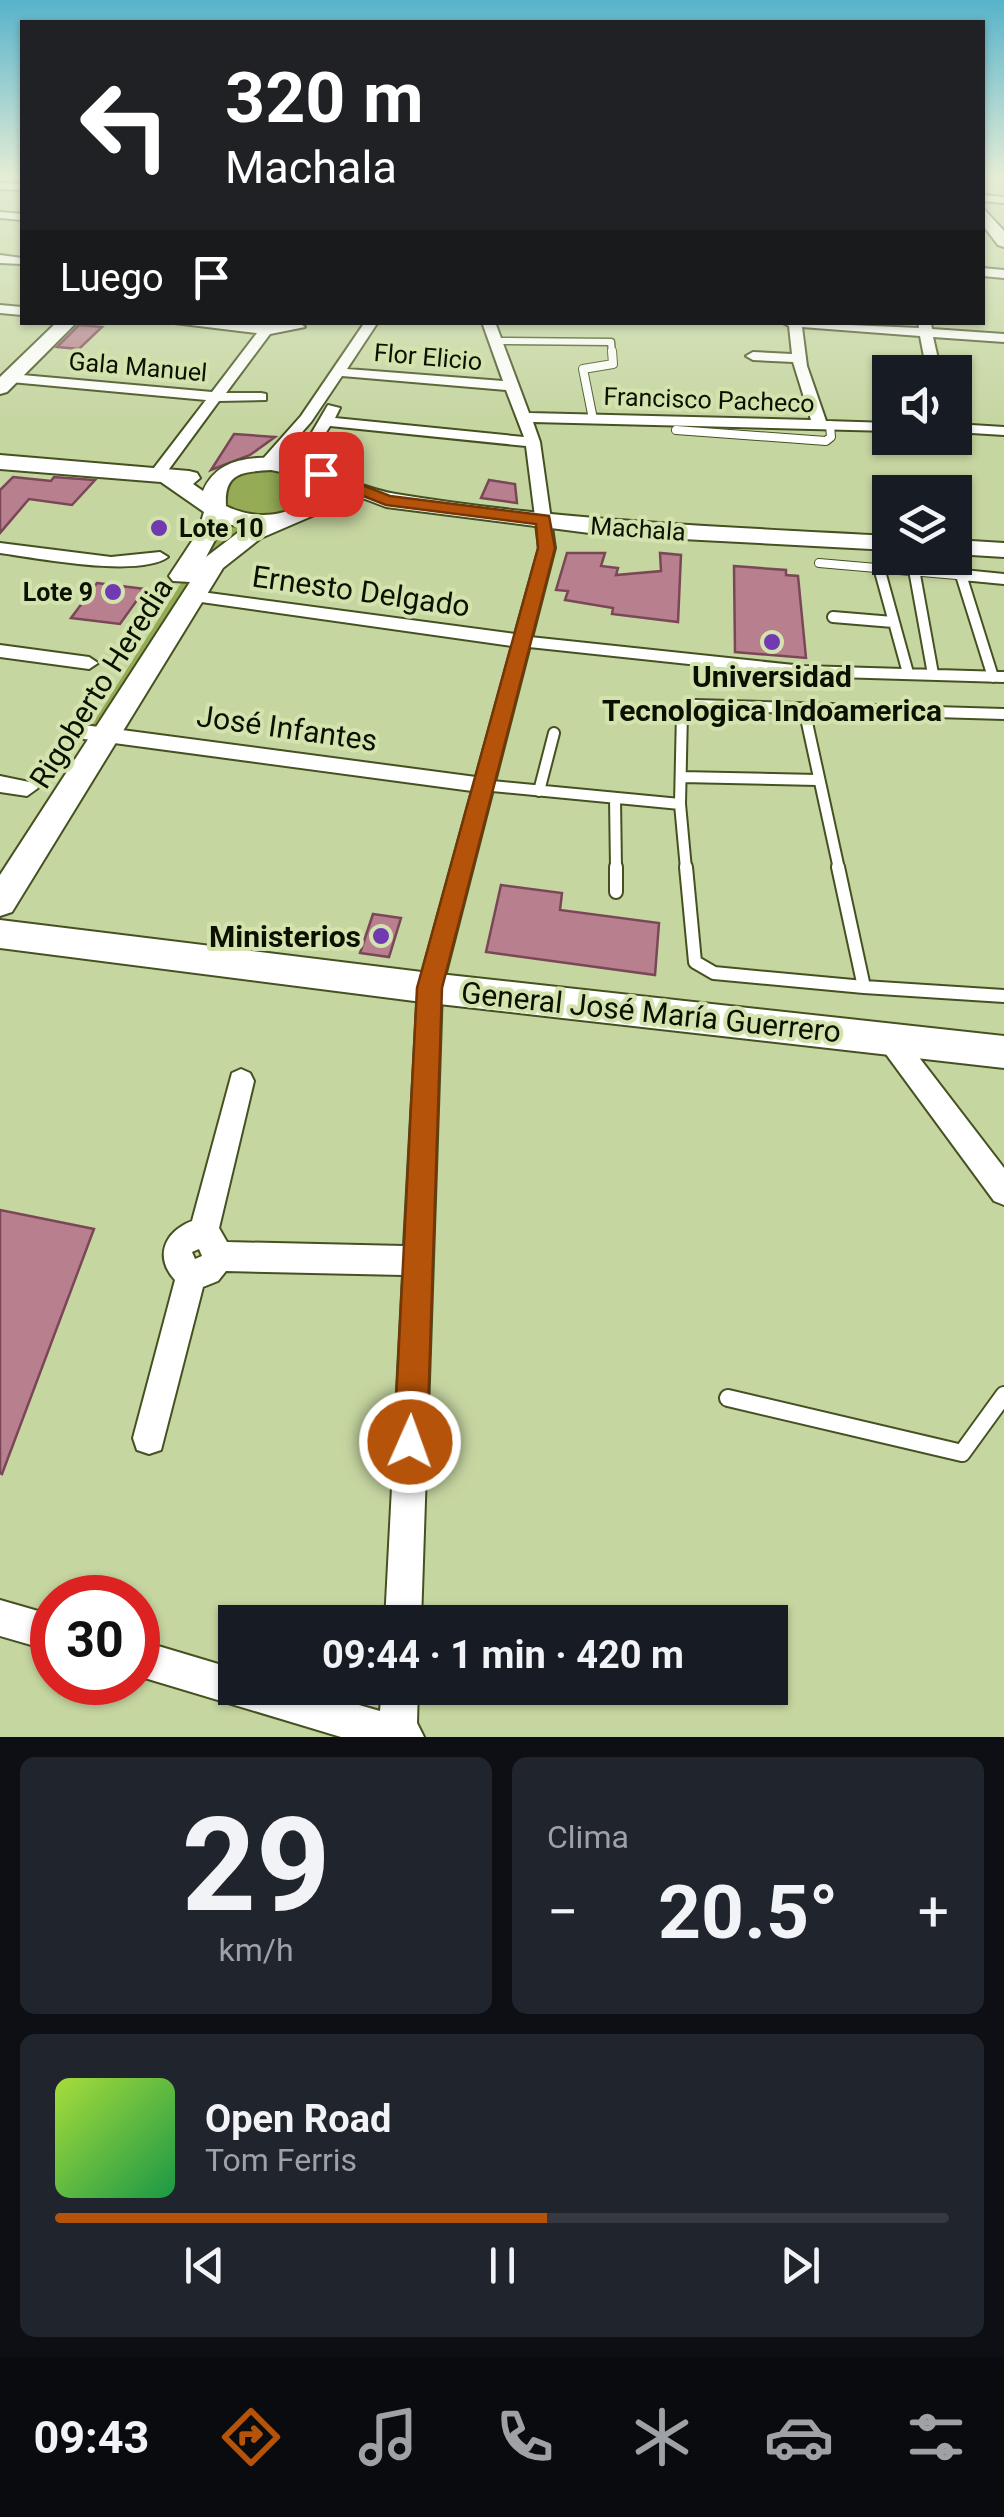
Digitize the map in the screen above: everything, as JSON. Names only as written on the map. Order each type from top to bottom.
[{"type":"main road","points":[[5,383],[65,325]]},
{"type":"main road","points":[[0,462],[163,478],[224,477],[252,464],[269,462],[302,464],[317,472],[326,486],[323,496],[289,518],[247,522],[163,478]]},
{"type":"main road","name":"Machala","points":[[317,472],[386,500],[605,528],[872,543]]},
{"type":"main road","name":"Rigoberto Heredia","points":[[0,903],[210,532],[215,486],[224,477]]},
{"type":"main road","name":"Machala","points":[[289,518],[386,500]]},
{"type":"main road","name":"Rigoberto Heredia","points":[[0,865],[222,555],[289,518]]},
{"type":"main road","points":[[972,548],[1004,550]]},
{"type":"main road","name":"General José María Guerrero","points":[[0,934],[430,988],[1004,1052]]},
{"type":"street","points":[[317,472],[318,434],[370,325]]},
{"type":"street","points":[[269,462],[384,325]]},
{"type":"street","points":[[795,325],[798,358],[825,426]]},
{"type":"street","points":[[860,325],[925,327],[1004,338]]},
{"type":"street","points":[[163,478],[269,326],[300,327]]},
{"type":"street","points":[[925,327],[931,355]]},
{"type":"street","points":[[404,1605],[430,988],[547,548],[534,442],[492,332]]},
{"type":"street","points":[[754,356],[798,358]]},
{"type":"street","name":"Flor Elicio","points":[[346,373],[513,386]]},
{"type":"street","name":"Gala Manuel","points":[[5,383],[261,398]]},
{"type":"street","name":"Francisco Pacheco","points":[[527,417],[872,427]]},
{"type":"street","points":[[324,421],[534,442]]},
{"type":"street","points":[[972,429],[1004,432]]},
{"type":"street","points":[[0,548],[111,562],[160,557]]},
{"type":"street","name":"Ernesto Delgado","points":[[194,596],[520,641]]},
{"type":"street","points":[[0,651],[89,663]]},
{"type":"street","name":"José Infantes","points":[[96,733],[482,785]]},
{"type":"street","points":[[0,784],[27,788]]},
{"type":"street","points":[[889,1038],[1004,1190]]},
{"type":"street","points":[[149,1438],[204,1254],[241,1081]]},
{"type":"street","points":[[204,1254],[418,1260]]},
{"type":"street","points":[[0,1618],[30,1627]]},
{"type":"street","points":[[160,1665],[218,1682]]},
{"type":"street","points":[[296,1705],[400,1736],[400,1705]]},
{"type":"lane","points":[[492,332],[611,342],[613,364],[584,369],[593,419]]},
{"type":"lane","points":[[676,430],[826,440],[830,437],[825,426]]},
{"type":"lane","points":[[819,563],[872,567]]},
{"type":"lane","points":[[882,575],[908,674]]},
{"type":"lane","points":[[915,575],[933,674]]},
{"type":"lane","points":[[520,641],[803,671],[998,677],[961,575],[1004,580]]},
{"type":"lane","points":[[833,617],[893,622]]},
{"type":"lane","points":[[1004,714],[685,707],[680,804],[695,962],[714,973],[1004,996]]},
{"type":"lane","points":[[804,708],[816,780],[864,987]]},
{"type":"lane","points":[[539,791],[554,733]]},
{"type":"lane","points":[[681,777],[816,780]]},
{"type":"lane","points":[[482,785],[680,804]]},
{"type":"lane","points":[[615,798],[616,892]]},
{"type":"lane","points":[[728,1398],[962,1453],[974,1444],[988,1408],[1004,1395]]},
{"type":"green space","points":[[251,468],[309,473],[319,489],[309,501],[287,514],[262,516],[222,506],[226,480]]},
{"type":"green space","points":[[220,514],[261,525],[216,557],[107,731],[90,728],[219,523]]},
{"type":"building","points":[[79,325],[102,327],[79,349],[57,347]]},
{"type":"building","points":[[234,434],[275,437],[250,455],[211,470]]},
{"type":"building","points":[[13,477],[95,480],[72,505],[29,499],[0,533],[0,490]]},
{"type":"building","points":[[489,480],[515,484],[517,503],[481,498]]},
{"type":"building","points":[[567,553],[605,553],[601,566],[618,568],[616,575],[661,571],[660,553],[681,555],[678,622],[612,614],[613,608],[565,600],[568,591],[556,590]]},
{"type":"building","points":[[734,566],[786,570],[786,575],[798,576],[806,658],[735,652]]},
{"type":"building","points":[[97,583],[145,589],[120,624],[71,618]]},
{"type":"building","points":[[501,885],[562,893],[560,910],[659,923],[655,975],[486,952]]},
{"type":"building","name":"Ministerios","points":[[373,914],[401,918],[389,957],[360,953]]},
{"type":"building","points":[[0,1210],[94,1229],[2,1474],[0,1473]]},
{"type":"place","name":"Lote 10","points":[[159,528]]},
{"type":"place","name":"Lote 9","points":[[113,592]]},
{"type":"place","name":"Universidad Tecnologica Indoamerica","points":[[772,642]]},
{"type":"place","name":"Ministerios","points":[[381,936]]},
{"type":"route","points":[[321,474],[386,500],[544,520],[547,548],[430,988],[410,1442]]}]
